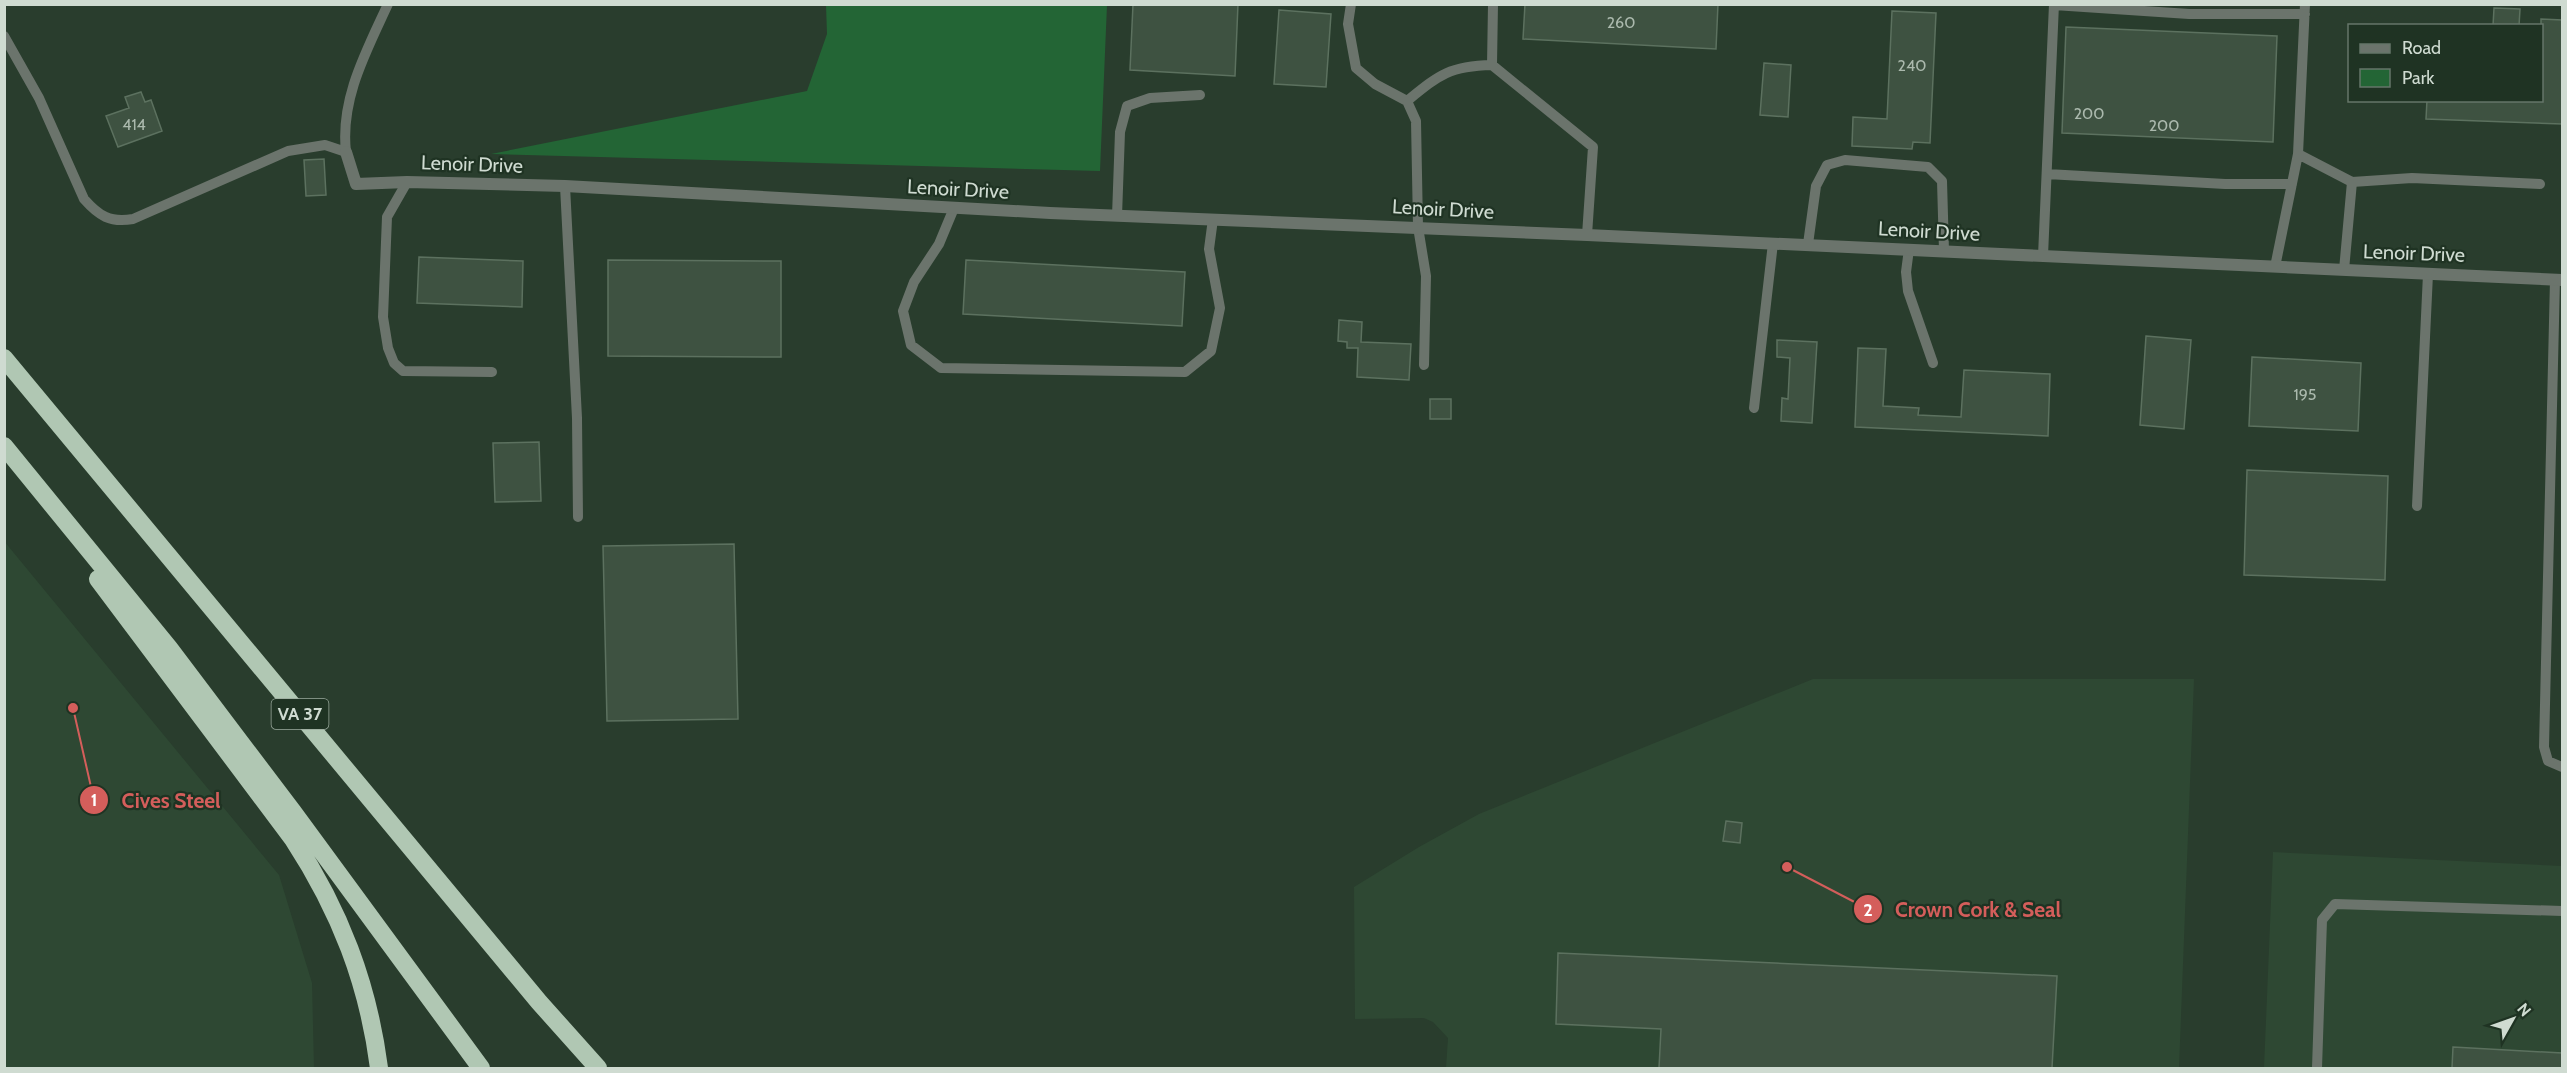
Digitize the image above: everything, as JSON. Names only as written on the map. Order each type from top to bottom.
[{"type":"highway","name":"VA 37","points":[[4,358],[539,1002],[598,1068]]},
{"type":"highway","points":[[4,446],[169,648],[481,1068]]},
{"type":"highway","points":[[4,456],[279,820],[317,875],[333,905],[361,979],[375,1038],[379,1068]]},
{"type":"street","name":"Lenoir Drive","points":[[346,152],[356,184],[407,182],[565,186],[1117,216],[1808,244],[2559,279]]},
{"type":"lane","name":"Lenoir Drive","points":[[346,152],[345,114],[349,99],[362,61],[388,4]]},
{"type":"lane","points":[[1352,4],[1348,24],[1356,68],[1375,84],[1407,101],[1416,121],[1418,227],[1426,276],[1424,365]]},
{"type":"lane","points":[[1491,65],[1493,4]]},
{"type":"lane","points":[[2043,256],[2054,5],[2189,14],[2305,9],[2298,154],[2275,267]]},
{"type":"lane","points":[[4,36],[39,98],[84,199],[95,212],[105,219],[119,221],[133,219],[288,151],[325,145],[346,152]]},
{"type":"lane","points":[[1407,101],[1439,75],[1465,66],[1491,65],[1593,147],[1587,235]]},
{"type":"lane","points":[[1117,216],[1120,132],[1127,106],[1150,98],[1200,95]]},
{"type":"lane","points":[[2298,154],[2352,182],[2412,178],[2540,184]]},
{"type":"lane","points":[[1808,244],[1816,186],[1827,165],[1845,160],[1928,167],[1942,181],[1944,251]]},
{"type":"lane","points":[[2047,174],[2292,184]]},
{"type":"lane","points":[[407,182],[387,217],[383,317],[388,348],[394,363],[403,371],[492,372]]},
{"type":"lane","points":[[2344,270],[2352,182]]},
{"type":"lane","points":[[565,186],[577,418],[578,517]]},
{"type":"lane","points":[[954,208],[939,244],[914,282],[903,311],[911,345],[941,368],[1185,372],[1211,351],[1220,308],[1209,249],[1213,219]]},
{"type":"lane","points":[[1754,408],[1773,243]]},
{"type":"lane","points":[[1909,249],[1906,272],[1908,291],[1933,363]]},
{"type":"lane","points":[[2417,506],[2428,274]]},
{"type":"lane","points":[[2559,279],[2558,378],[2544,747],[2548,761],[2562,767]]},
{"type":"lane","points":[[2317,1068],[2322,920],[2335,904],[2562,911]]},
{"type":"shaded area","points":[[4,541],[279,875],[312,983],[314,1068],[5,1068]]},
{"type":"shaded area","points":[[1813,679],[2194,679],[2179,1068],[1446,1068],[1448,1038],[1433,1022],[1424,1018],[1355,1019],[1354,887],[1479,814]]},
{"type":"shaded area","points":[[2273,852],[2562,866],[2562,1068],[2264,1068]]},
{"type":"green space","points":[[826,5],[1107,5],[1100,171],[491,154],[807,91],[827,34]]},
{"type":"building","points":[[1133,4],[1238,4],[1235,76],[1130,70]]},
{"type":"building","points":[[1525,4],[1718,4],[1716,49],[1523,39]]},
{"type":"building","points":[[2494,8],[2520,9],[2519,24],[2493,24]]},
{"type":"building","points":[[1279,10],[1331,14],[1326,87],[1274,84]]},
{"type":"building","points":[[1892,11],[1936,13],[1930,143],[1913,142],[1912,149],[1852,146],[1853,117],[1887,119]]},
{"type":"building","points":[[2541,19],[2562,20],[2562,124],[2426,119],[2427,102],[2543,102],[2543,24],[2541,24]]},
{"type":"building","points":[[2066,27],[2277,36],[2273,142],[2062,133]]},
{"type":"building","points":[[1764,63],[1791,65],[1788,117],[1760,115]]},
{"type":"building","points":[[141,92],[145,102],[151,100],[162,131],[118,147],[106,116],[129,108],[125,97]]},
{"type":"building","points":[[324,159],[326,195],[306,196],[304,160]]},
{"type":"building","points":[[419,257],[523,261],[522,307],[417,303]]},
{"type":"building","points":[[608,260],[781,261],[781,357],[608,356]]},
{"type":"building","points":[[966,260],[1185,272],[1182,326],[963,314]]},
{"type":"building","points":[[1339,320],[1362,322],[1361,342],[1411,344],[1409,380],[1357,377],[1358,348],[1347,348],[1347,342],[1338,341]]},
{"type":"building","points":[[2146,336],[2191,340],[2184,429],[2140,425]]},
{"type":"building","points":[[1777,340],[1817,342],[1812,423],[1781,421],[1782,398],[1788,399],[1790,358],[1777,357]]},
{"type":"building","points":[[1858,348],[1886,349],[1883,406],[1919,408],[1918,415],[1961,417],[1964,370],[2050,374],[2048,436],[1855,427]]},
{"type":"building","points":[[2252,357],[2361,363],[2358,431],[2249,426]]},
{"type":"building","points":[[1430,399],[1451,399],[1451,419],[1430,419]]},
{"type":"building","points":[[539,442],[541,501],[495,502],[493,443]]},
{"type":"building","points":[[2247,470],[2388,476],[2385,580],[2244,575]]},
{"type":"building","points":[[734,544],[738,719],[607,721],[603,546]]},
{"type":"building","points":[[1726,821],[1742,823],[1740,843],[1723,841]]},
{"type":"building","points":[[1558,953],[2057,976],[2052,1068],[1659,1068],[1661,1029],[1556,1024]]},
{"type":"building","points":[[2453,1047],[2562,1053],[2562,1068],[2452,1068]]},
{"type":"place","name":"Cives Steel","points":[[73,708]]},
{"type":"place","name":"Crown Cork & Seal","points":[[1787,867]]}]
